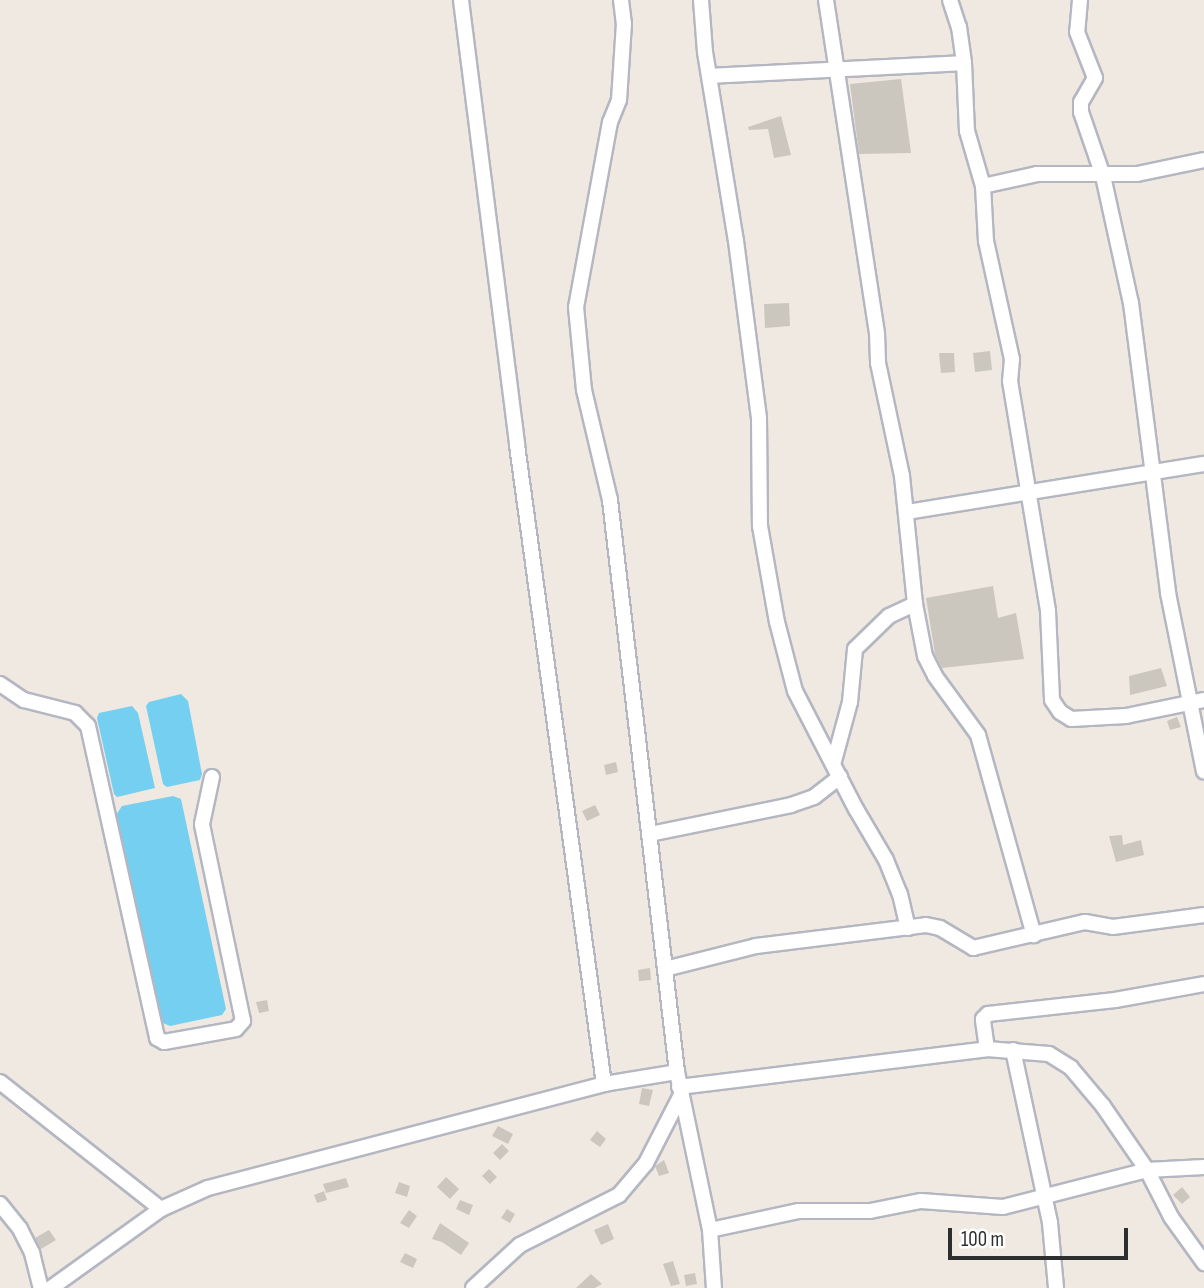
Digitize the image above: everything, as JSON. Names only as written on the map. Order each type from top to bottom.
[{"type":"street","points":[[461,0],[519,459],[604,1083]]},
{"type":"street","points":[[621,0],[624,23],[619,100],[610,122],[576,307],[584,390],[610,500],[679,1084],[710,1230],[714,1288]]},
{"type":"street","points":[[701,0],[759,418],[761,536],[777,622],[795,691],[886,860],[900,894],[908,928]]},
{"type":"street","points":[[826,0],[877,333],[878,363],[907,512],[915,604],[925,656],[935,676],[978,735],[1034,935]]},
{"type":"street","points":[[950,0],[959,27],[964,63],[967,88],[965,120],[983,186],[986,241],[1012,359],[1010,381],[1048,611],[1052,700],[1060,712],[1071,719],[1136,715],[1197,701]]},
{"type":"street","points":[[1080,0],[1077,32],[1095,78],[1081,102],[1081,112],[1103,176],[1131,303],[1143,378],[1151,473],[1168,593],[1197,701],[1204,771]]},
{"type":"street","points":[[710,76],[964,63]]},
{"type":"street","points":[[983,186],[1037,174],[1103,176],[1158,171],[1204,160]]},
{"type":"street","points":[[907,512],[1204,464]]},
{"type":"street","points":[[834,761],[850,702],[855,649],[889,616],[915,604]]},
{"type":"street","points":[[0,684],[24,700],[75,713],[88,726],[157,1038],[164,1042],[236,1029],[243,1021],[202,824],[212,777]]},
{"type":"street","points":[[650,834],[791,805],[814,797],[840,777]]},
{"type":"street","points":[[665,969],[756,946],[908,928],[940,928],[973,948],[1085,922],[1113,927],[1204,915]]},
{"type":"street","points":[[988,1049],[983,1019],[989,1014],[1115,1000],[1204,984]]},
{"type":"street","points":[[51,1288],[161,1209],[208,1188],[604,1083],[679,1084],[988,1049],[1049,1054],[1071,1068],[1147,1170],[1171,1217],[1204,1263]]},
{"type":"street","points":[[1013,1050],[1052,1237],[1056,1288]]},
{"type":"street","points":[[0,1082],[161,1209]]},
{"type":"street","points":[[473,1288],[520,1245],[619,1195],[646,1163],[679,1084]]},
{"type":"street","points":[[710,1230],[799,1212],[870,1211],[921,1201],[1003,1207],[1147,1170],[1204,1167]]},
{"type":"street","points":[[0,1204],[20,1228],[33,1253],[41,1288]]},
{"type":"water","points":[[181,694],[188,701],[202,774],[200,780],[167,787],[163,784],[146,706],[149,702]]},
{"type":"water","points":[[132,706],[138,713],[155,788],[117,797],[114,794],[97,718],[99,713]]},
{"type":"water","points":[[173,796],[181,799],[226,1009],[222,1015],[170,1026],[163,1023],[116,815],[122,806]]},
{"type":"building","points":[[901,79],[911,153],[859,154],[850,84]]},
{"type":"building","points":[[781,116],[791,155],[774,158],[768,129],[749,130],[748,127]]},
{"type":"building","points":[[789,303],[790,326],[765,328],[764,304]]},
{"type":"building","points":[[990,351],[992,370],[975,372],[973,353]]},
{"type":"building","points":[[939,353],[954,353],[955,372],[941,373]]},
{"type":"building","points":[[993,586],[998,618],[1016,613],[1024,659],[942,668],[935,654],[926,598]]},
{"type":"building","points":[[1161,668],[1167,686],[1130,695],[1129,676]]},
{"type":"building","points":[[1177,717],[1181,727],[1170,730],[1167,721]]},
{"type":"building","points":[[616,762],[618,772],[606,775],[604,765]]},
{"type":"building","points":[[595,805],[600,815],[587,821],[582,811]]},
{"type":"building","points":[[1122,835],[1123,845],[1141,840],[1144,855],[1116,862],[1109,836]]},
{"type":"building","points":[[650,968],[651,980],[639,981],[638,970]]},
{"type":"building","points":[[267,1000],[269,1011],[259,1013],[256,1002]]},
{"type":"building","points":[[642,1088],[653,1090],[649,1106],[639,1104]]},
{"type":"building","points":[[498,1126],[513,1134],[508,1144],[492,1136]]},
{"type":"building","points":[[597,1131],[606,1139],[600,1147],[590,1140]]},
{"type":"building","points":[[502,1144],[509,1151],[500,1160],[493,1153]]},
{"type":"building","points":[[664,1160],[669,1173],[659,1176],[655,1166]]},
{"type":"building","points":[[489,1169],[497,1177],[490,1184],[482,1176]]},
{"type":"building","points":[[446,1177],[459,1189],[450,1199],[437,1187]]},
{"type":"building","points":[[346,1178],[349,1187],[326,1193],[323,1184]]},
{"type":"building","points":[[399,1182],[410,1186],[407,1197],[395,1193]]},
{"type":"building","points":[[1182,1187],[1190,1197],[1182,1204],[1173,1195]]},
{"type":"building","points":[[324,1191],[327,1200],[317,1203],[314,1195]]},
{"type":"building","points":[[460,1200],[473,1205],[469,1215],[456,1209]]},
{"type":"building","points":[[507,1209],[515,1214],[510,1223],[501,1218]]},
{"type":"building","points":[[409,1210],[417,1216],[409,1228],[400,1223]]},
{"type":"building","points":[[440,1223],[469,1243],[461,1255],[442,1242],[432,1239]]},
{"type":"building","points":[[608,1224],[614,1239],[601,1245],[594,1230]]},
{"type":"building","points":[[49,1230],[56,1240],[41,1249],[35,1238]]},
{"type":"building","points":[[405,1253],[417,1259],[413,1268],[400,1262]]},
{"type":"building","points":[[673,1261],[680,1284],[671,1286],[663,1264]]},
{"type":"building","points":[[695,1273],[697,1284],[686,1286],[684,1275]]},
{"type":"building","points":[[591,1274],[602,1284],[595,1288],[576,1288]]}]
